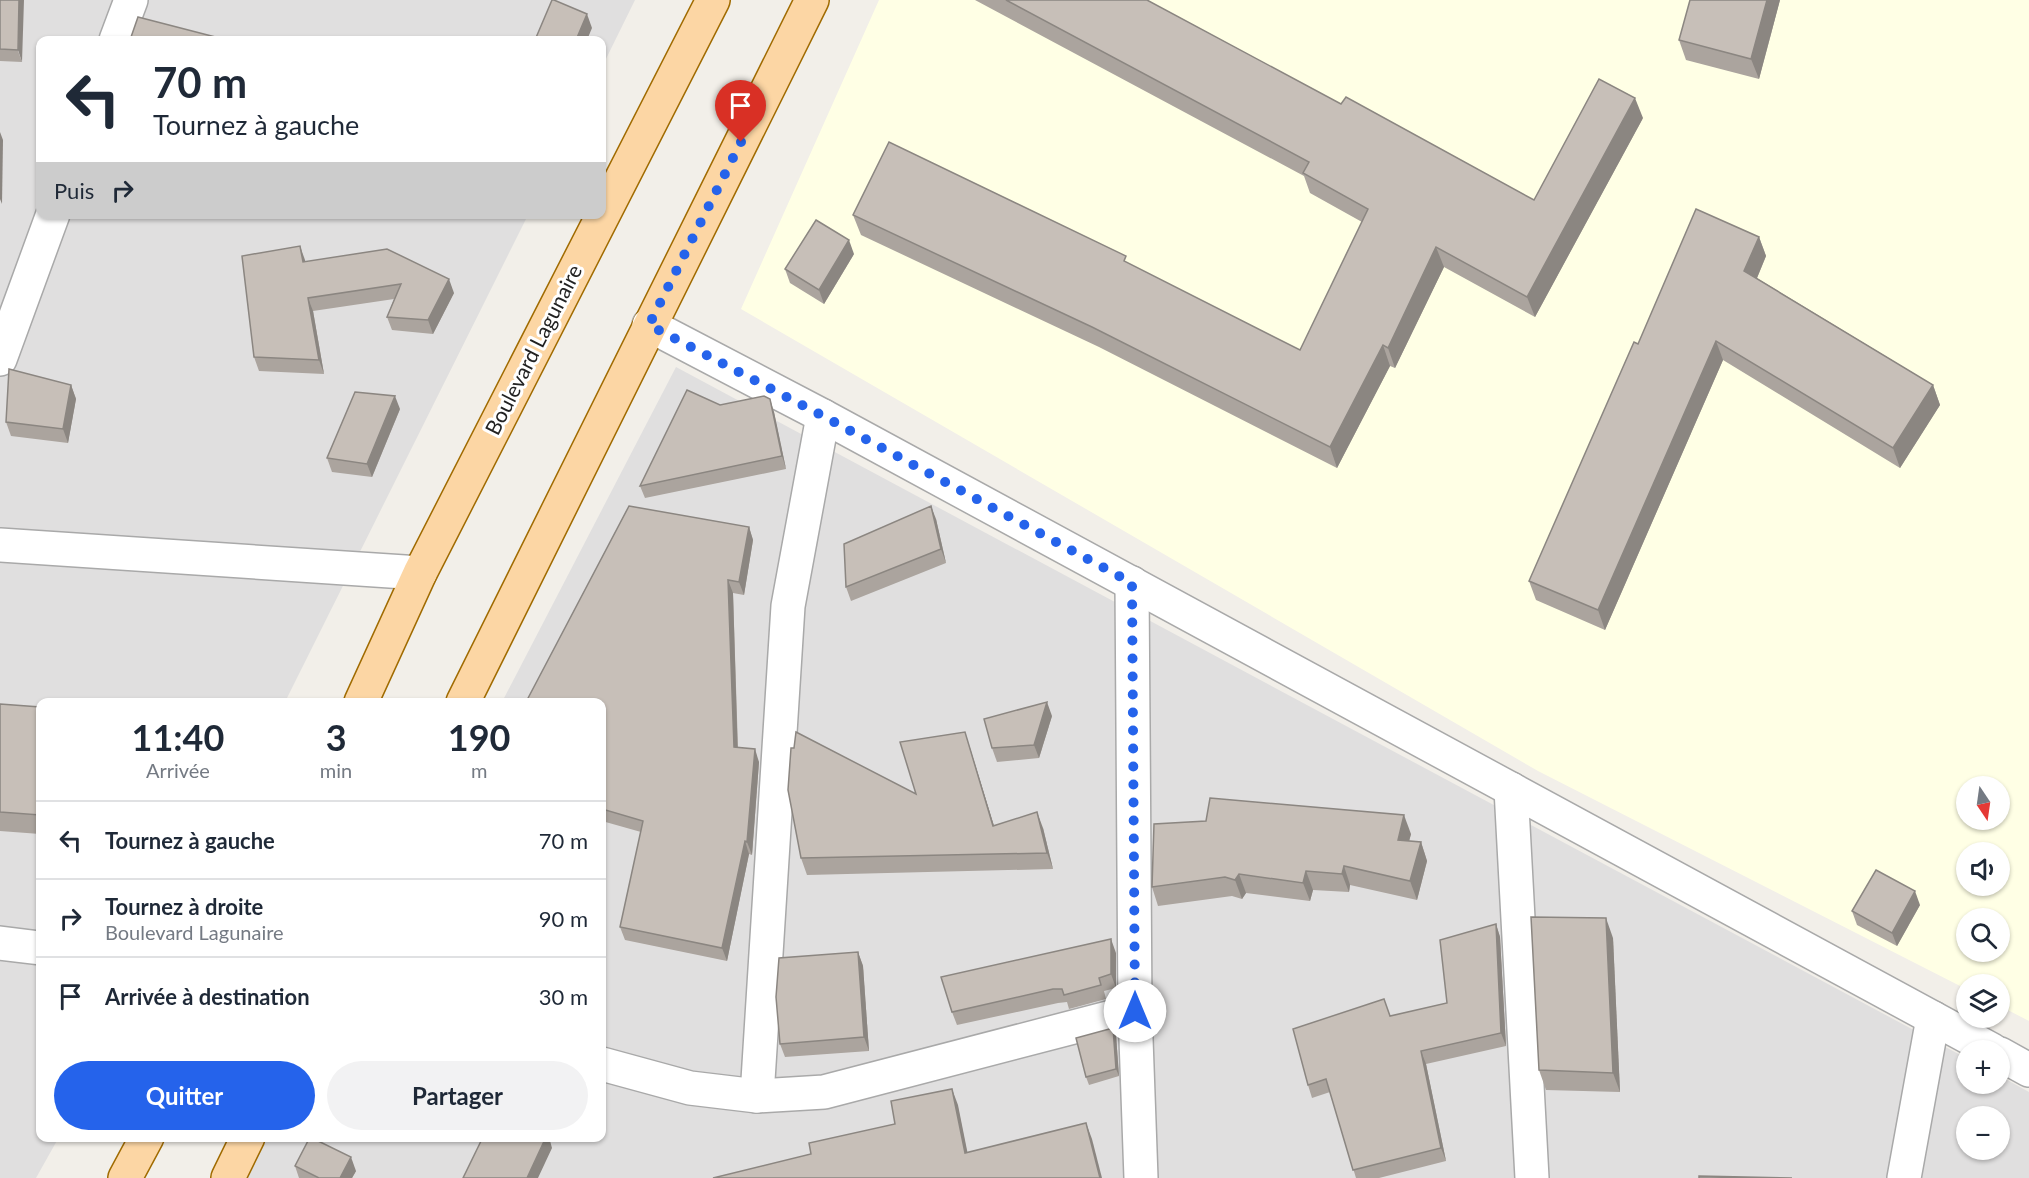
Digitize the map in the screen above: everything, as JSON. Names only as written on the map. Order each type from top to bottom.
[{"type":"main road","name":"Boulevard Lagunaire","points":[[606,209],[713,0]]},
{"type":"main road","points":[[465,698],[812,0]]},
{"type":"main road","name":"Boulevard Lagunaire","points":[[363,698],[420,573],[601,219]]},
{"type":"main road","points":[[125,1178],[144,1142]]},
{"type":"main road","points":[[228,1178],[246,1142]]},
{"type":"street","points":[[118,36],[131,0]]},
{"type":"street","points":[[0,359],[51,219]]},
{"type":"street","points":[[649,325],[823,416],[1974,1040]]},
{"type":"street","points":[[757,1096],[788,606],[823,416]]},
{"type":"street","points":[[0,545],[420,573]]},
{"type":"street","points":[[1132,583],[1135,1011],[1141,1178]]},
{"type":"street","points":[[1511,789],[1532,1178]]},
{"type":"street","points":[[0,943],[36,948]]},
{"type":"street","points":[[606,1065],[690,1088],[757,1096],[824,1092],[1135,1011]]},
{"type":"street","points":[[1904,1178],[1934,1018]]},
{"type":"street","points":[[2010,1060],[2029,1070]]},
{"type":"shaded area","points":[[0,0],[635,0],[606,59],[606,36],[36,36],[36,219],[526,219],[287,698],[36,698],[36,1142],[56,1142],[36,1178],[0,1178]]},
{"type":"shaded area","points":[[879,0],[2029,0],[2029,1021],[2010,1011],[2010,974],[1956,974],[1956,984],[1538,771],[741,309]]},
{"type":"shaded area","points":[[676,367],[1956,1053],[1956,1094],[2010,1094],[2010,1082],[2029,1092],[2029,1178],[226,1178],[247,1142],[606,1142],[606,698],[504,698]]},
{"type":"building","points":[[0,0],[19,0],[18,50],[0,49]]},
{"type":"building","points":[[552,0],[587,14],[578,36],[537,36]]},
{"type":"building","points":[[1006,0],[1147,0],[1341,104],[1346,97],[1534,200],[1599,79],[1635,98],[1527,297],[1436,247],[1388,348],[1383,345],[1330,447],[1092,327],[853,215],[889,142],[1126,256],[1124,261],[1300,350],[1368,209],[1303,173],[1309,162]]},
{"type":"building","points":[[1690,0],[1767,0],[1751,59],[1679,40]]},
{"type":"building","points":[[138,17],[212,36],[131,36]]},
{"type":"building","points":[[1696,209],[1759,237],[1744,271],[1933,385],[1893,448],[1716,341],[1598,610],[1529,581],[1634,342],[1638,344]]},
{"type":"building","points":[[816,220],[849,240],[819,290],[785,269]]},
{"type":"building","points":[[300,246],[303,262],[387,249],[449,279],[428,320],[387,317],[401,284],[308,298],[319,360],[254,357],[242,256]]},
{"type":"building","points":[[9,369],[71,385],[63,429],[6,422]]},
{"type":"building","points":[[687,390],[720,405],[764,396],[770,399],[782,456],[640,486]]},
{"type":"building","points":[[355,392],[395,396],[367,464],[327,458]]},
{"type":"building","points":[[629,506],[749,527],[739,582],[728,580],[734,747],[755,749],[747,842],[745,841],[722,948],[620,927],[643,821],[606,810],[606,698],[528,698]]},
{"type":"building","points":[[931,506],[941,549],[846,587],[844,544]]},
{"type":"building","points":[[1047,702],[1034,745],[992,748],[984,719]]},
{"type":"building","points":[[0,704],[36,707],[36,815],[0,812]]},
{"type":"building","points":[[796,732],[916,794],[900,742],[965,732],[993,826],[1037,812],[1047,853],[801,858],[788,790],[791,748],[794,748]]},
{"type":"building","points":[[1210,798],[1404,815],[1398,840],[1421,842],[1410,881],[1344,866],[1342,874],[1306,871],[1303,883],[1239,874],[1235,880],[1225,877],[1152,887],[1154,824],[1206,821]]},
{"type":"building","points":[[1876,870],[1915,891],[1892,933],[1852,911]]},
{"type":"building","points":[[1531,917],[1606,918],[1613,1073],[1539,1070]]},
{"type":"building","points":[[1496,924],[1501,1033],[1421,1051],[1441,1148],[1353,1170],[1326,1079],[1308,1085],[1293,1029],[1384,999],[1390,1016],[1447,1003],[1440,940]]},
{"type":"building","points":[[1111,939],[1111,974],[1099,978],[1101,985],[1064,995],[1062,989],[1053,989],[952,1012],[941,977]]},
{"type":"building","points":[[858,952],[864,1037],[780,1044],[776,997],[779,958]]},
{"type":"building","points":[[1113,1028],[1116,1069],[1086,1077],[1076,1038]]},
{"type":"building","points":[[952,1089],[965,1153],[1086,1123],[1100,1178],[713,1178],[811,1154],[809,1143],[895,1124],[891,1101]]},
{"type":"building","points":[[307,1142],[320,1142],[351,1157],[340,1178],[319,1178],[295,1166]]},
{"type":"building","points":[[481,1142],[544,1142],[527,1178],[463,1178]]},
{"type":"building","points":[[1699,1176],[1792,1178],[1699,1178]]},
{"type":"route","points":[[741,142],[649,325],[1132,583],[1135,1011]]}]
